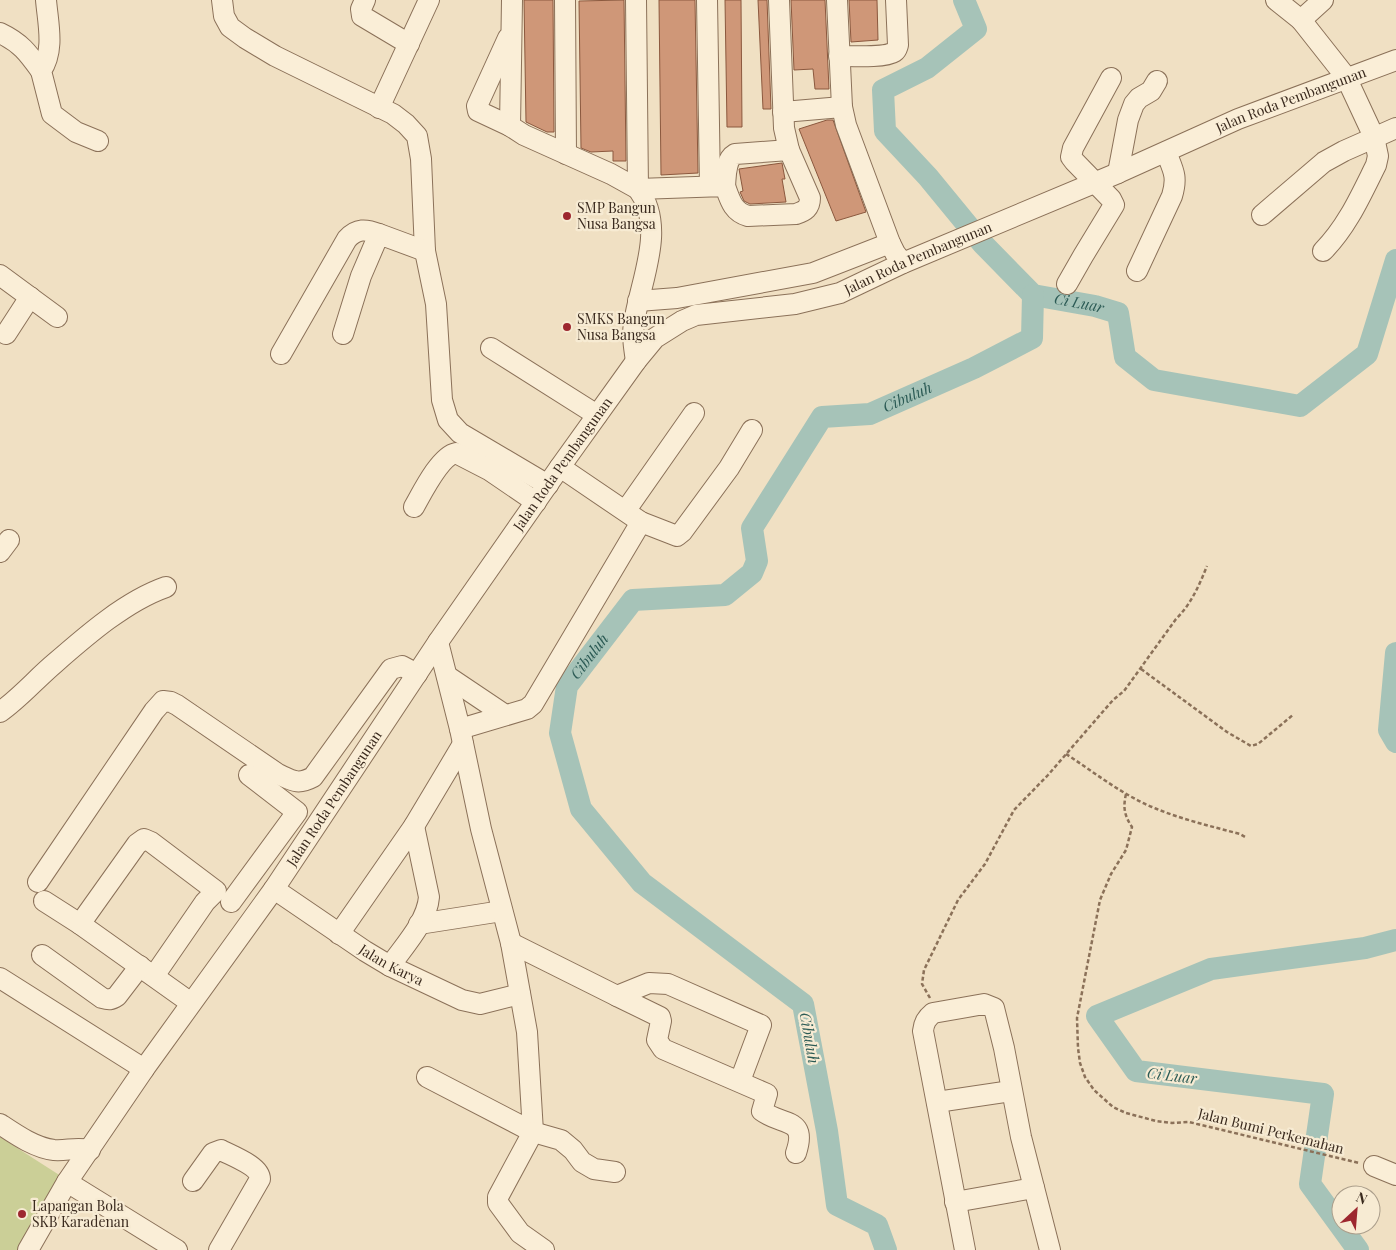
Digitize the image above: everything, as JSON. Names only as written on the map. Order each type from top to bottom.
[{"type":"street","points":[[41,71],[46,65],[50,50],[46,0]]},
{"type":"street","points":[[222,0],[224,16],[230,27],[245,38],[275,56],[400,119],[417,136],[421,159],[425,251],[436,304],[442,400],[448,420],[460,433],[548,485]]},
{"type":"street","points":[[365,0],[361,9],[362,16],[409,44]]},
{"type":"street","points":[[379,108],[429,0]]},
{"type":"street","points":[[510,126],[512,0]]},
{"type":"street","points":[[566,0],[566,154]]},
{"type":"street","points":[[707,0],[717,186],[734,208],[742,215],[748,216],[804,211],[810,203],[810,198],[789,150],[783,112],[779,0]]},
{"type":"street","points":[[837,0],[842,107],[846,125],[890,243],[903,264]]},
{"type":"street","points":[[839,56],[892,53],[898,45],[896,0]]},
{"type":"street","points":[[1276,0],[1301,20],[1346,77],[1374,137],[1378,156],[1376,165],[1342,228],[1323,251]]},
{"type":"street","points":[[1301,20],[1322,0]]},
{"type":"street","points":[[636,361],[633,336],[638,301],[650,253],[650,220],[644,192],[641,6]]},
{"type":"street","points":[[0,32],[16,41],[26,50],[41,71],[52,114],[76,132],[98,141]]},
{"type":"street","points":[[511,32],[476,106],[478,111],[510,126],[524,135],[611,174],[644,192],[717,186]]},
{"type":"street","name":"Jalan Roda Pembangunan","points":[[28,1250],[67,1182],[144,1069],[274,889],[438,642],[560,467],[636,361],[655,338],[682,321],[696,315],[795,304],[822,298],[852,288],[953,242],[1118,173],[1238,119],[1346,77],[1396,60]]},
{"type":"street","points":[[1067,284],[1114,206],[1111,199],[1074,161],[1072,154],[1111,78]]},
{"type":"street","points":[[1118,173],[1128,120],[1134,104],[1138,98],[1151,91],[1158,81]]},
{"type":"street","points":[[783,112],[842,107]]},
{"type":"street","points":[[1262,215],[1324,162],[1396,128]]},
{"type":"street","points":[[717,186],[730,157],[735,154],[789,150]]},
{"type":"street","points":[[1137,271],[1176,184],[1175,175],[1166,152]]},
{"type":"street","points":[[280,354],[347,239],[358,230],[379,234],[425,251]]},
{"type":"street","points":[[342,334],[379,234]]},
{"type":"street","points":[[638,301],[677,298],[813,273],[890,243]]},
{"type":"street","points":[[813,273],[822,298]]},
{"type":"street","points":[[0,275],[57,317]]},
{"type":"street","points":[[6,334],[30,297]]},
{"type":"street","points":[[491,348],[597,415]]},
{"type":"street","points":[[339,934],[414,826],[461,736],[505,715],[527,709],[533,704],[633,516],[694,413]]},
{"type":"street","points":[[560,467],[633,516],[673,535],[679,534],[729,468],[752,430]]},
{"type":"street","points":[[414,507],[433,475],[447,457],[456,453],[489,470],[536,502]]},
{"type":"street","points":[[0,712],[12,704],[55,663],[122,610],[148,594],[166,587]]},
{"type":"street","points":[[438,642],[481,829],[511,943],[527,1032],[533,1132],[498,1197],[498,1203],[520,1233],[544,1250]]},
{"type":"street","points":[[38,882],[154,711],[163,701],[178,705],[278,774],[293,782],[303,782],[313,777],[391,669],[402,666],[417,674]]},
{"type":"street","points":[[447,676],[505,715]]},
{"type":"street","points":[[42,955],[102,998],[108,999],[117,996],[147,971],[206,902],[223,896],[297,812],[249,775]]},
{"type":"street","points":[[390,966],[420,924],[428,904],[429,897],[414,826]]},
{"type":"street","points":[[80,924],[137,844],[144,839],[151,842],[223,896],[252,920]]},
{"type":"street","name":"Jalan Karya","points":[[274,889],[339,934],[390,966],[462,1000],[480,1004],[520,994]]},
{"type":"street","points":[[44,901],[192,1003]]},
{"type":"street","points":[[420,924],[502,911]]},
{"type":"street","points":[[511,943],[660,1017],[661,1021],[657,1040],[663,1049],[767,1094],[763,1108],[764,1112],[793,1124],[798,1129],[800,1135],[796,1153]]},
{"type":"street","points":[[0,978],[144,1069]]},
{"type":"street","points":[[618,996],[649,983],[668,984],[760,1025],[740,1081]]},
{"type":"street","points":[[965,1250],[923,1031],[927,1018],[933,1013],[984,1004],[994,1008],[1004,1048],[1011,1092],[1050,1250]]},
{"type":"street","points":[[427,1077],[533,1132],[561,1140],[573,1150],[582,1162],[594,1169],[615,1172]]},
{"type":"street","points":[[937,1102],[1011,1092]]},
{"type":"street","points":[[0,1124],[14,1134],[45,1148],[55,1150],[75,1148],[90,1150]]},
{"type":"street","points":[[193,1181],[212,1153],[221,1150],[256,1170],[260,1176],[219,1250]]},
{"type":"street","points":[[1374,1166],[1396,1175]]},
{"type":"street","points":[[67,1182],[177,1250]]},
{"type":"street","points":[[955,1202],[1034,1188]]},
{"type":"path","points":[[933,1013],[933,1003],[922,984],[924,970],[958,900],[984,864],[1014,810],[1048,775],[1113,700],[1124,691],[1186,609],[1195,594],[1207,566]]},
{"type":"path","points":[[1141,669],[1228,732],[1251,746],[1258,744],[1294,714]]},
{"type":"path","points":[[1066,754],[1126,794],[1170,815],[1226,829],[1247,838]]},
{"type":"path","name":"Jalan Bumi Perkemahan","points":[[1126,794],[1123,805],[1126,817],[1132,827],[1126,850],[1111,874],[1100,900],[1077,1018],[1078,1048],[1085,1077],[1094,1090],[1112,1107],[1126,1114],[1172,1123],[1189,1122],[1374,1166]]},
{"type":"green space","name":"Lapangan Bola SKB Karadenan","points":[[0,1137],[64,1178],[24,1250],[0,1250]]},
{"type":"building","points":[[524,0],[553,0],[554,132],[547,132],[526,122]]},
{"type":"building","points":[[624,0],[626,161],[613,161],[613,151],[591,152],[581,148],[579,1]]},
{"type":"building","points":[[659,0],[695,0],[698,173],[661,175]]},
{"type":"building","points":[[725,0],[741,0],[742,127],[727,127]]},
{"type":"building","points":[[758,0],[767,0],[771,109],[763,109]]},
{"type":"building","points":[[791,0],[825,0],[829,89],[815,89],[813,69],[794,70]]},
{"type":"building","points":[[849,0],[877,0],[878,40],[851,42]]},
{"type":"building","points":[[827,120],[833,120],[866,212],[836,221],[799,129]]},
{"type":"building","points":[[782,163],[785,179],[782,179],[786,202],[750,204],[744,201],[740,192],[743,191],[739,169]]},
{"type":"waterway","name":"Ci Luar","points":[[964,0],[976,29],[927,68],[883,90],[885,131],[928,177],[983,244],[1033,295],[1095,306],[1118,313],[1125,357],[1154,380],[1300,406],[1367,354],[1396,260]]},
{"type":"waterway","name":"Cibuluh","points":[[886,1250],[877,1225],[837,1205],[827,1131],[803,1004],[642,883],[581,809],[560,733],[567,686],[633,600],[725,595],[752,573],[757,561],[752,528],[822,417],[870,414],[974,368],[1032,338],[1033,295]]},
{"type":"waterway","name":"Ci Luar","points":[[1396,653],[1389,730],[1396,742]]},
{"type":"waterway","name":"Ci Luar","points":[[1358,1250],[1310,1184],[1323,1094],[1136,1071],[1097,1016],[1211,969],[1365,948],[1396,940]]},
{"type":"place","name":"SMP Bangun Nusa Bangsa","points":[[567,216]]},
{"type":"place","name":"SMKS Bangun Nusa Bangsa","points":[[567,327]]},
{"type":"place","name":"Lapangan Bola SKB Karadenan","points":[[22,1214]]}]
